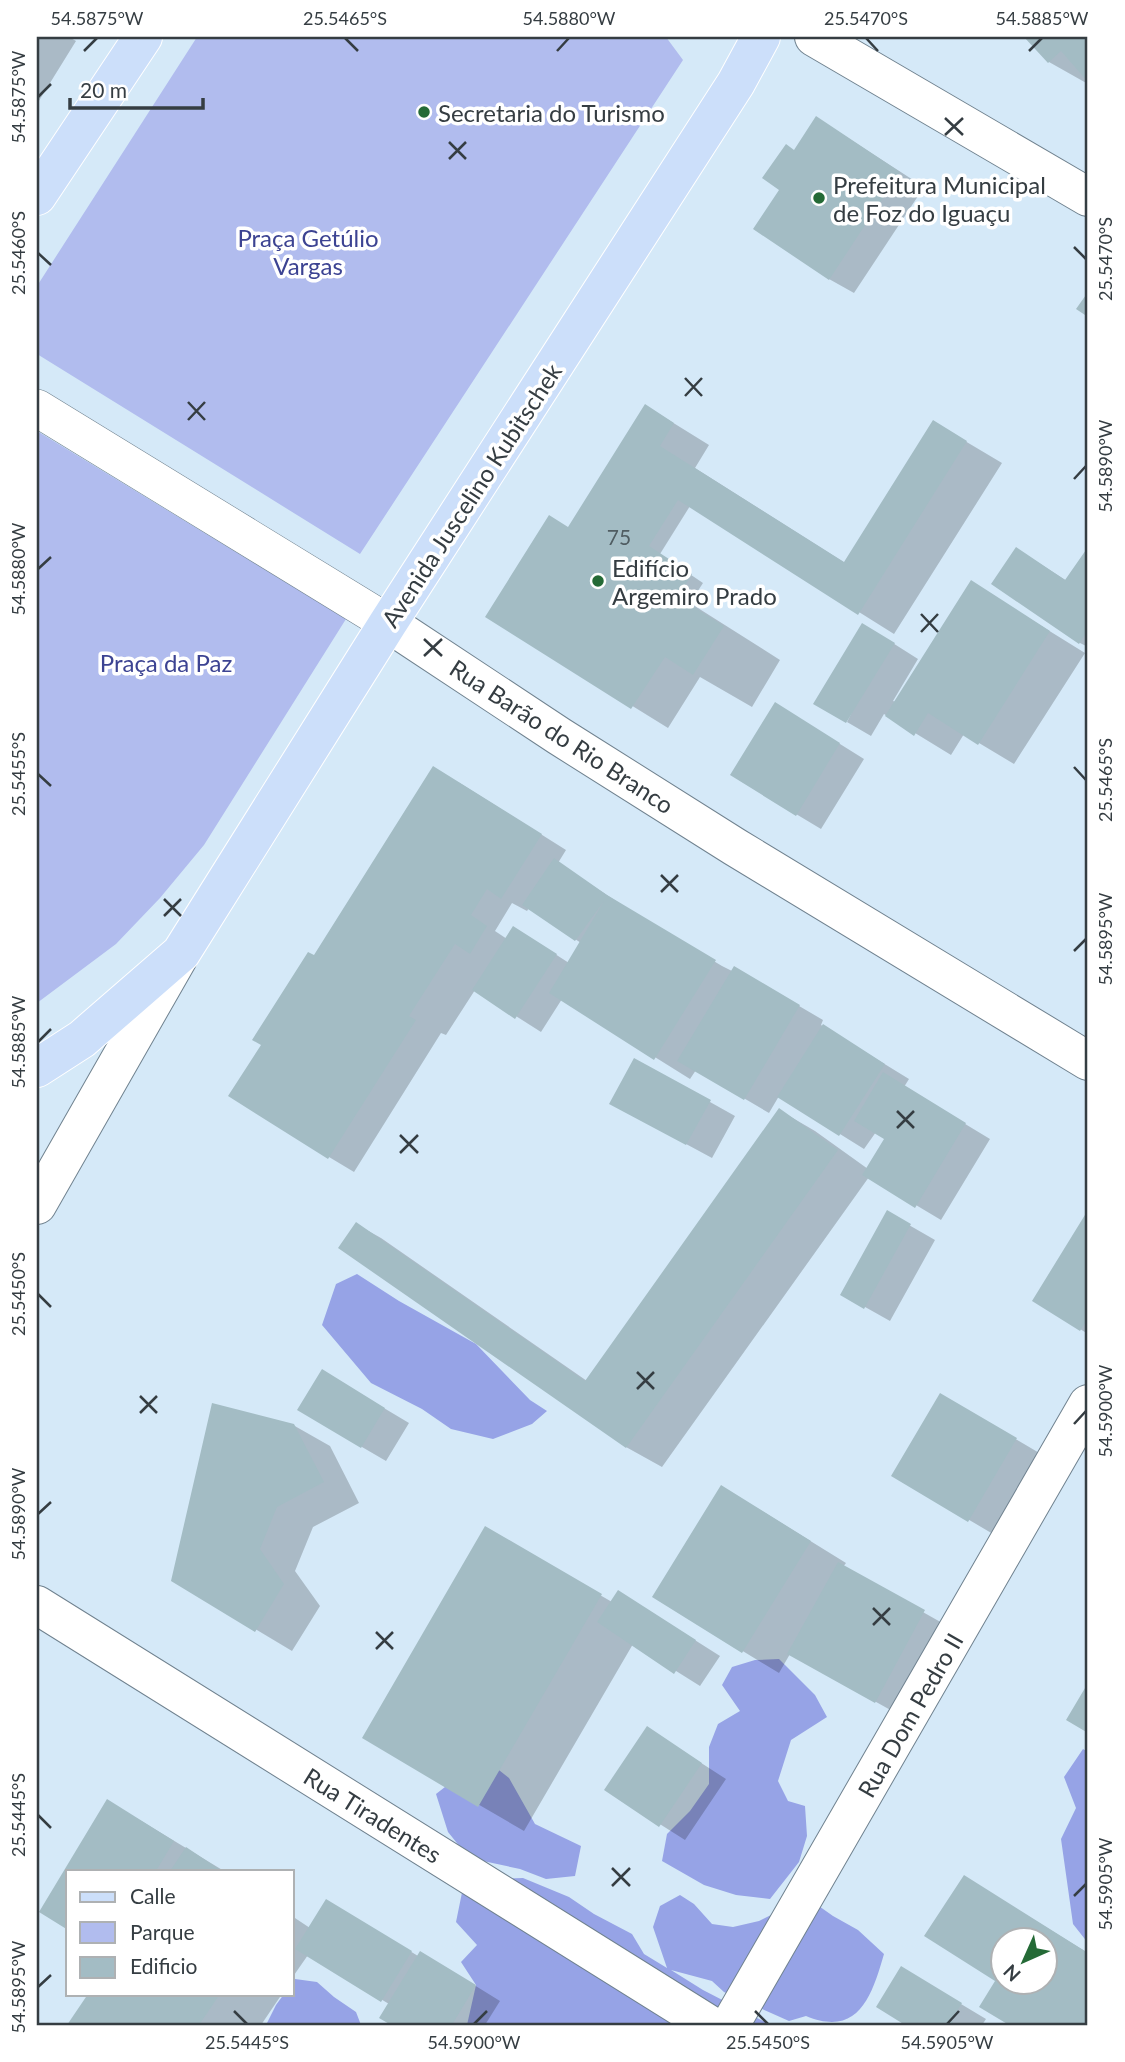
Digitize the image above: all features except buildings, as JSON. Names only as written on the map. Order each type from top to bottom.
[{"type":"main road","points":[[37,196],[143,37]]},
{"type":"main road","name":"Avenida Juscelino Kubitschek","points":[[37,1068],[82,1040],[181,953],[388,623],[729,94],[761,37]]},
{"type":"street","points":[[814,37],[1088,197]]},
{"type":"street","name":"Rua Barão do Rio Branco","points":[[37,408],[388,623],[559,736],[735,847],[1088,1061]]},
{"type":"street","name":"Avenida Juscelino Kubitschek","points":[[37,1205],[181,953]]},
{"type":"street","name":"Rua Dom Pedro II","points":[[730,2025],[1088,1404]]},
{"type":"street","name":"Rua Tiradentes","points":[[37,1605],[710,2025]]},
{"type":"green space","name":"Praça Getúlio Vargas","points":[[197,37],[666,37],[683,60],[360,554],[37,354],[37,286]]},
{"type":"green space","name":"Praça da Paz","points":[[37,431],[346,619],[204,845],[160,898],[116,944],[37,1003]]},
{"type":"shaded area","points":[[357,1274],[476,1344],[530,1400],[547,1411],[532,1424],[493,1439],[451,1429],[422,1409],[371,1383],[322,1325],[336,1284]]},
{"type":"shaded area","points":[[779,1659],[815,1695],[827,1717],[791,1740],[778,1781],[788,1801],[805,1806],[807,1836],[799,1862],[770,1899],[736,1895],[704,1885],[662,1861],[667,1834],[690,1811],[709,1784],[709,1747],[718,1724],[740,1711],[722,1685],[732,1667],[755,1660]]},
{"type":"shaded area","points":[[1083,1749],[1088,1752],[1088,1943],[1073,1924],[1061,1839],[1076,1808],[1064,1777]]},
{"type":"shaded area","points":[[490,1763],[509,1778],[535,1824],[581,1846],[575,1876],[546,1879],[520,1869],[469,1858],[448,1832],[436,1794],[463,1773]]},
{"type":"shaded area","points":[[466,1873],[498,1879],[523,1878],[569,1897],[632,1934],[644,1954],[667,1968],[653,1927],[660,1906],[680,1895],[694,1904],[712,1924],[733,1927],[759,1921],[779,1911],[816,1904],[858,1930],[884,1954],[874,1984],[860,2009],[851,2017],[839,2021],[824,2021],[806,2016],[789,2021],[724,1992],[712,1981],[671,1970],[703,1990],[771,2025],[467,2025],[476,1985],[461,1962],[477,1945],[456,1922]]},
{"type":"shaded area","points":[[294,1980],[317,1982],[356,2012],[361,2025],[266,2025],[283,1996],[294,1996]]},
{"type":"place","name":"Secretaria do Turismo","points":[[424,112]]},
{"type":"place","name":"Prefeitura Municipal de Foz do Iguaçu","points":[[819,198]]},
{"type":"place","name":"Edifício Argemiro Prado","points":[[598,581]]}]
